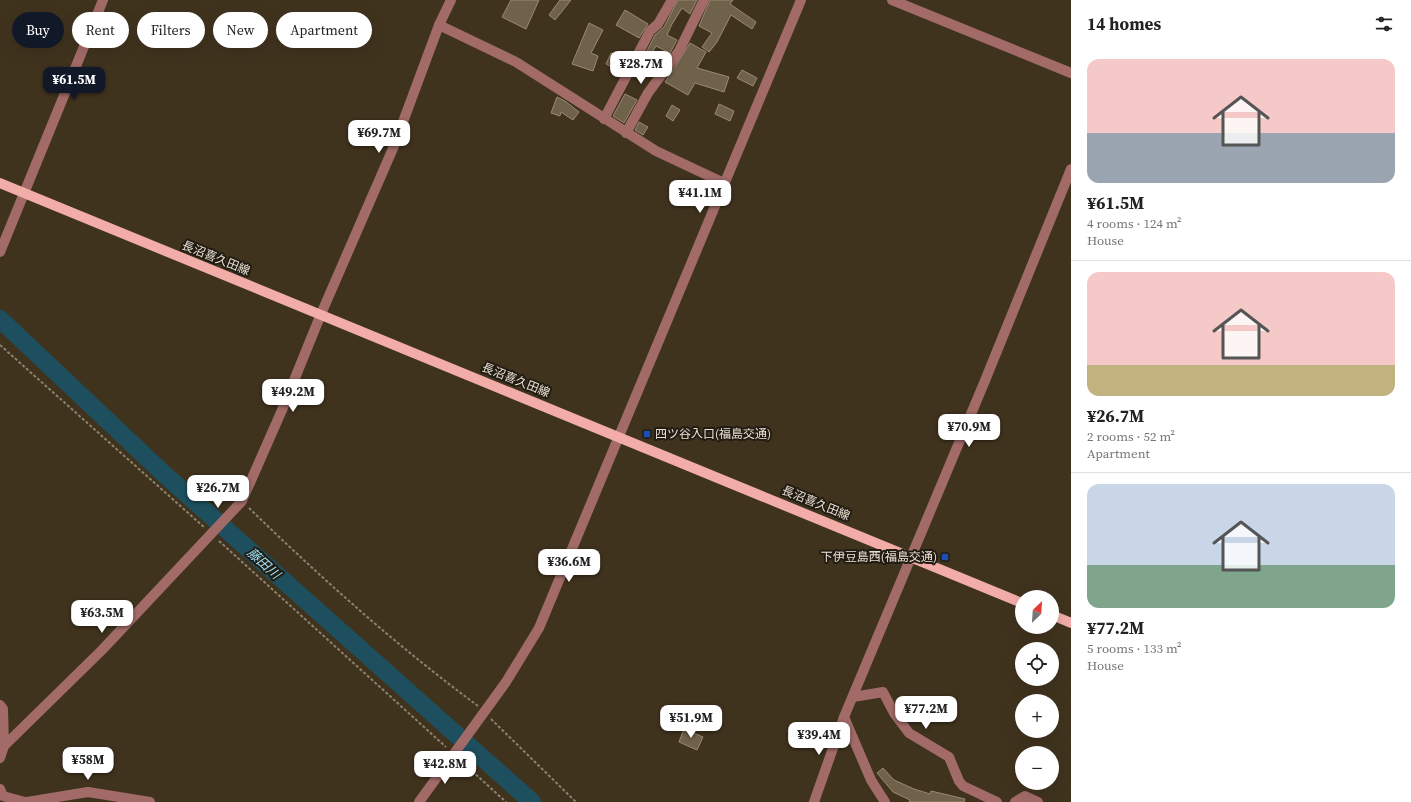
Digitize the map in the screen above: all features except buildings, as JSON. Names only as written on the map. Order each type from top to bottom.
[{"type":"main road","name":"長沼喜久田線","points":[[0,183],[1015,600]]},
{"type":"main road","points":[[1059,618],[1071,623]]},
{"type":"street","points":[[0,252],[103,0]]},
{"type":"street","points":[[4,746],[102,650],[210,533],[242,501],[394,146],[439,25],[450,0]]},
{"type":"street","points":[[604,119],[650,31],[658,24],[672,0]]},
{"type":"street","points":[[626,133],[648,93],[679,51],[704,0]]},
{"type":"street","points":[[419,802],[521,659],[539,628],[801,0]]},
{"type":"street","points":[[892,0],[1071,73]]},
{"type":"street","points":[[439,25],[516,62],[656,151],[724,183]]},
{"type":"street","points":[[814,802],[844,717],[912,557],[1071,169]]},
{"type":"street","points":[[853,697],[883,692],[894,712],[909,733],[949,757],[959,781],[963,786],[997,802]]},
{"type":"street","points":[[0,705],[2,709],[4,746],[0,758]]},
{"type":"street","points":[[844,717],[871,780],[886,802]]},
{"type":"street","points":[[0,789],[3,796],[26,802],[88,792],[150,802]]},
{"type":"street","points":[[1015,802],[1025,796],[1038,802]]},
{"type":"path","points":[[0,346],[210,533],[506,802]]},
{"type":"path","points":[[242,501],[295,553],[420,663],[484,711],[576,802]]},
{"type":"waterway","name":"藤田川","points":[[0,319],[164,474],[532,802]]},
{"type":"place","name":"四ツ谷入口(福島交通)","points":[[647,434]]},
{"type":"place","name":"下伊豆島西(福島交通)","points":[[945,557]]}]
